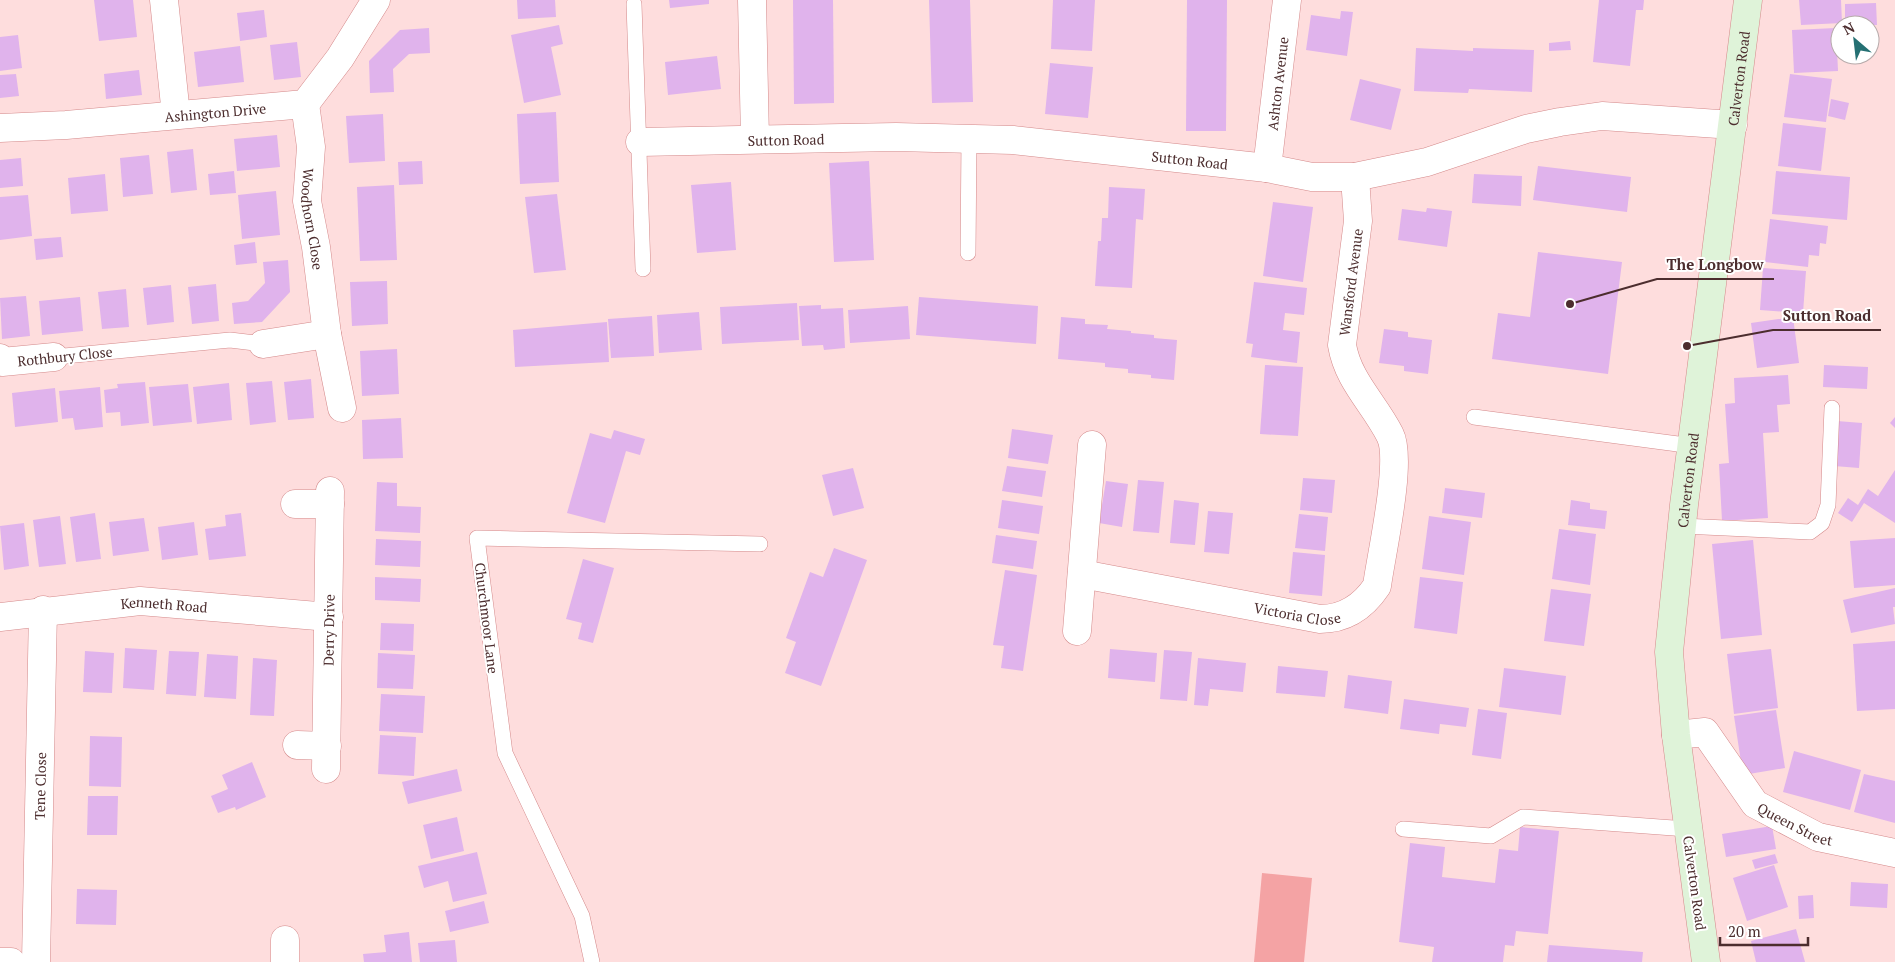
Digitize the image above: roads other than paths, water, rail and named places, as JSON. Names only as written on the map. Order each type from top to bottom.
[{"type":"street","points":[[164,0],[176,115]]},
{"type":"street","points":[[305,104],[340,58],[376,0]]},
{"type":"street","points":[[752,0],[755,139]]},
{"type":"street","name":"Ashton Avenue","points":[[1267,168],[1286,0]]},
{"type":"street","name":"Calverton Road","points":[[1706,962],[1687,829],[1669,652],[1682,526],[1748,0]]},
{"type":"street","name":"Ashington Drive","points":[[0,128],[66,125],[305,104]]},
{"type":"street","name":"Woodhorn Close","points":[[305,104],[311,147],[307,201],[316,247],[327,334],[342,408]]},
{"type":"street","name":"Sutton Road","points":[[640,142],[896,137],[1013,140],[1267,168],[1312,177],[1355,177],[1427,162],[1526,129],[1602,116],[1732,125]]},
{"type":"street","name":"Wansford Avenue","points":[[1355,177],[1358,221],[1342,345],[1345,363],[1392,437],[1395,462]]},
{"type":"street","points":[[263,344],[327,334]]},
{"type":"street","name":"Rothbury Close","points":[[0,362],[54,357]]},
{"type":"street","points":[[1077,631],[1092,445]]},
{"type":"street","name":"Victoria Close","points":[[1082,574],[1320,620],[1342,617],[1368,599],[1377,586],[1395,462]]},
{"type":"street","name":"Derry Drive","points":[[294,504],[330,498],[326,758],[297,745]]},
{"type":"street","name":"Kenneth Road","points":[[0,617],[43,610],[140,601],[328,617]]},
{"type":"street","name":"Tene Close","points":[[36,962],[43,610]]},
{"type":"street","name":"Queen Street","points":[[1676,735],[1705,732],[1755,804],[1770,814],[1818,837],[1895,853]]},
{"type":"street","points":[[0,962],[11,962]]},
{"type":"lane","points":[[634,4],[643,269]]},
{"type":"lane","points":[[968,253],[969,139]]},
{"type":"lane","name":"Rothbury Close","points":[[54,357],[230,340],[263,344]]},
{"type":"lane","points":[[1682,526],[1810,532],[1822,523],[1828,505],[1832,408]]},
{"type":"lane","points":[[1474,417],[1693,446]]},
{"type":"lane","name":"Churchmoor Lane","points":[[592,962],[582,916],[505,753],[477,538],[760,544]]},
{"type":"lane","points":[[1403,829],[1492,836],[1523,817],[1687,829]]},
{"type":"place","name":"The Longbow","points":[[1570,304]]},
{"type":"place","name":"Sutton Road","points":[[1687,346]]}]
